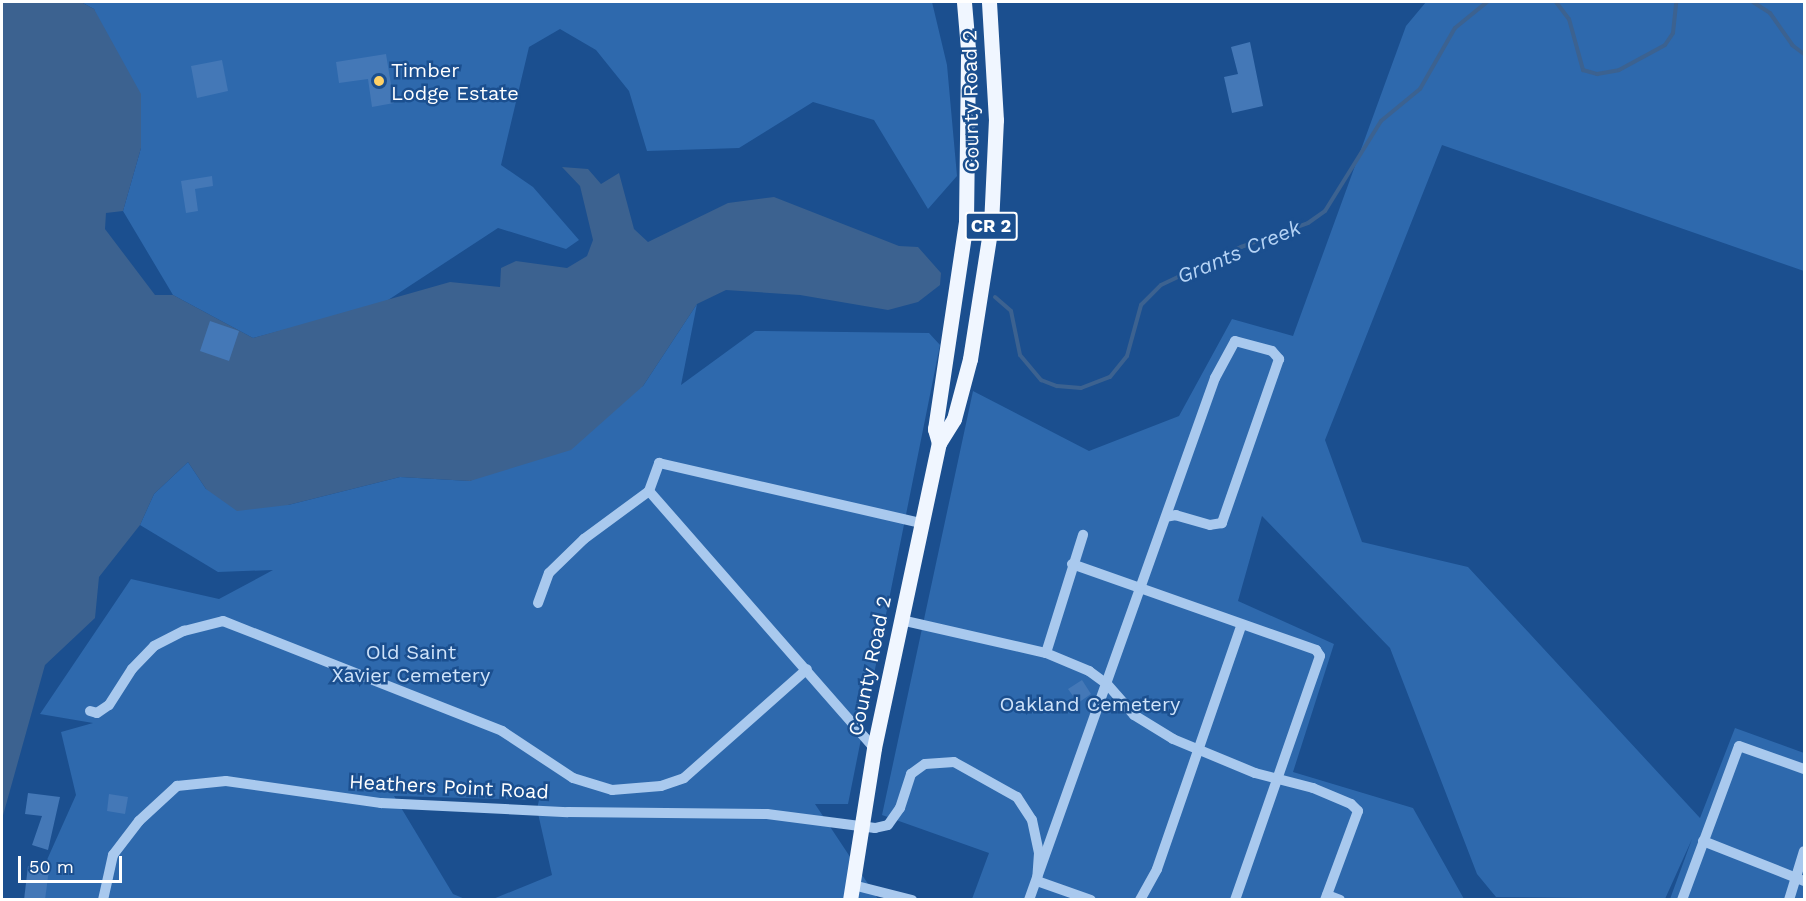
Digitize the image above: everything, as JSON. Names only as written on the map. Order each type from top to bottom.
[{"type":"main road","name":"County Road 2","points":[[939,443],[935,429],[966,221],[968,49],[964,2]]},
{"type":"main road","name":"County Road 2","points":[[852,892],[874,747],[939,443],[954,419],[970,359],[991,225],[996,120],[989,2]]},
{"type":"street","points":[[1029,900],[1215,378],[1235,341],[1272,351],[1279,359],[1222,523],[1210,525],[1176,515],[1166,517]]},
{"type":"street","points":[[538,603],[549,573],[584,539],[649,491],[660,463],[922,523]]},
{"type":"street","points":[[649,491],[874,747]]},
{"type":"street","points":[[1046,653],[1072,564],[1083,535]]},
{"type":"street","points":[[1072,564],[1240,626],[1316,650],[1320,656],[1235,900]]},
{"type":"street","points":[[901,620],[1046,653],[1089,671],[1107,684],[1134,715],[1198,751],[1278,779],[1313,788],[1351,804],[1358,811],[1326,897],[1340,900]]},
{"type":"street","points":[[90,711],[97,713],[109,705],[132,669],[154,646],[184,631],[223,621],[502,731],[573,778],[612,790],[661,786],[684,778],[807,669]]},
{"type":"street","points":[[1140,900],[1157,869],[1240,626]]},
{"type":"street","points":[[1682,900],[1739,746],[1804,769]]},
{"type":"street","name":"Heathers Point Road","points":[[103,900],[113,855],[139,821],[177,786],[226,781],[381,803],[568,812],[767,814],[861,827],[888,825],[900,808],[911,774],[925,764],[954,762],[1017,797],[1032,820],[1039,854],[1037,881]]},
{"type":"street","points":[[1703,841],[1801,878]]},
{"type":"street","points":[[1789,900],[1801,878],[1804,851]]},
{"type":"street","points":[[1037,881],[1091,900]]},
{"type":"street","points":[[852,892],[912,900]]},
{"type":"green space","points":[[81,2],[932,2],[947,65],[957,176],[928,209],[874,120],[813,102],[739,148],[647,151],[629,91],[596,50],[560,29],[529,47],[501,165],[533,187],[579,240],[566,249],[498,228],[382,304],[253,338],[173,295],[123,211],[141,148],[94,9]]},
{"type":"green space","name":"Oakland Cemetery","points":[[1426,2],[1804,2],[1804,271],[1442,145],[1325,440],[1362,542],[1468,567],[1700,818],[1735,728],[1804,753],[1804,899],[1670,899],[1692,839],[1665,899],[1496,897],[1477,874],[1390,648],[1262,516],[1238,601],[1334,644],[1293,772],[1413,808],[1464,899],[972,899],[989,853],[882,815],[973,391],[1089,451],[1179,416],[1232,319],[1293,336],[1406,26]]},
{"type":"green space","name":"Old Saint Xavier Cemetery","points":[[697,304],[681,385],[755,331],[929,333],[940,345],[848,804],[815,804],[878,899],[493,899],[552,875],[537,809],[539,800],[394,796],[453,894],[465,899],[29,900],[76,795],[61,732],[93,723],[40,714],[131,579],[219,599],[273,570],[218,572],[140,525],[154,494],[188,462],[206,489],[288,505],[400,477],[470,481],[643,386]]},
{"type":"shaded area","points":[[2,2],[81,2],[94,9],[141,94],[141,148],[123,211],[106,213],[105,229],[155,295],[173,295],[253,338],[450,282],[500,287],[501,268],[516,261],[567,268],[587,256],[593,240],[580,186],[562,167],[588,169],[601,184],[619,173],[634,229],[648,242],[728,203],[774,197],[899,246],[918,247],[941,273],[940,285],[918,302],[888,310],[800,295],[726,290],[697,304],[643,386],[571,450],[470,481],[400,477],[288,505],[237,511],[206,489],[188,462],[154,494],[140,525],[99,577],[95,618],[45,665],[2,819]]},
{"type":"building","points":[[1250,42],[1263,106],[1232,113],[1224,77],[1238,74],[1231,47]]},
{"type":"building","name":"Timber Lodge Estate","points":[[386,54],[394,103],[372,107],[368,79],[339,83],[336,62]]},
{"type":"building","points":[[222,60],[228,91],[197,98],[191,66]]},
{"type":"building","points":[[212,176],[213,186],[195,189],[198,211],[186,213],[181,181]]},
{"type":"building","points":[[210,321],[239,331],[229,361],[200,351]]},
{"type":"building","points":[[1082,680],[1091,694],[1078,703],[1068,689]]},
{"type":"building","points":[[28,793],[60,797],[48,850],[32,845],[42,816],[25,814]]},
{"type":"building","points":[[109,794],[128,797],[125,814],[107,811]]},
{"type":"building","points":[[28,866],[49,869],[45,900],[24,900]]},
{"type":"waterway","name":"Grants Creek","points":[[995,297],[1011,311],[1020,355],[1041,380],[1057,386],[1081,388],[1110,377],[1127,356],[1141,305],[1161,285],[1241,247],[1308,223],[1325,211],[1381,121],[1420,89],[1455,28],[1487,2]]},
{"type":"waterway","name":"Grants Creek","points":[[1556,2],[1569,19],[1583,70],[1597,74],[1619,70],[1665,45],[1673,33],[1676,2]]},
{"type":"waterway","name":"Grants Creek","points":[[1753,2],[1770,13],[1792,45],[1804,54]]},
{"type":"place","name":"Timber Lodge Estate","points":[[379,81]]}]
